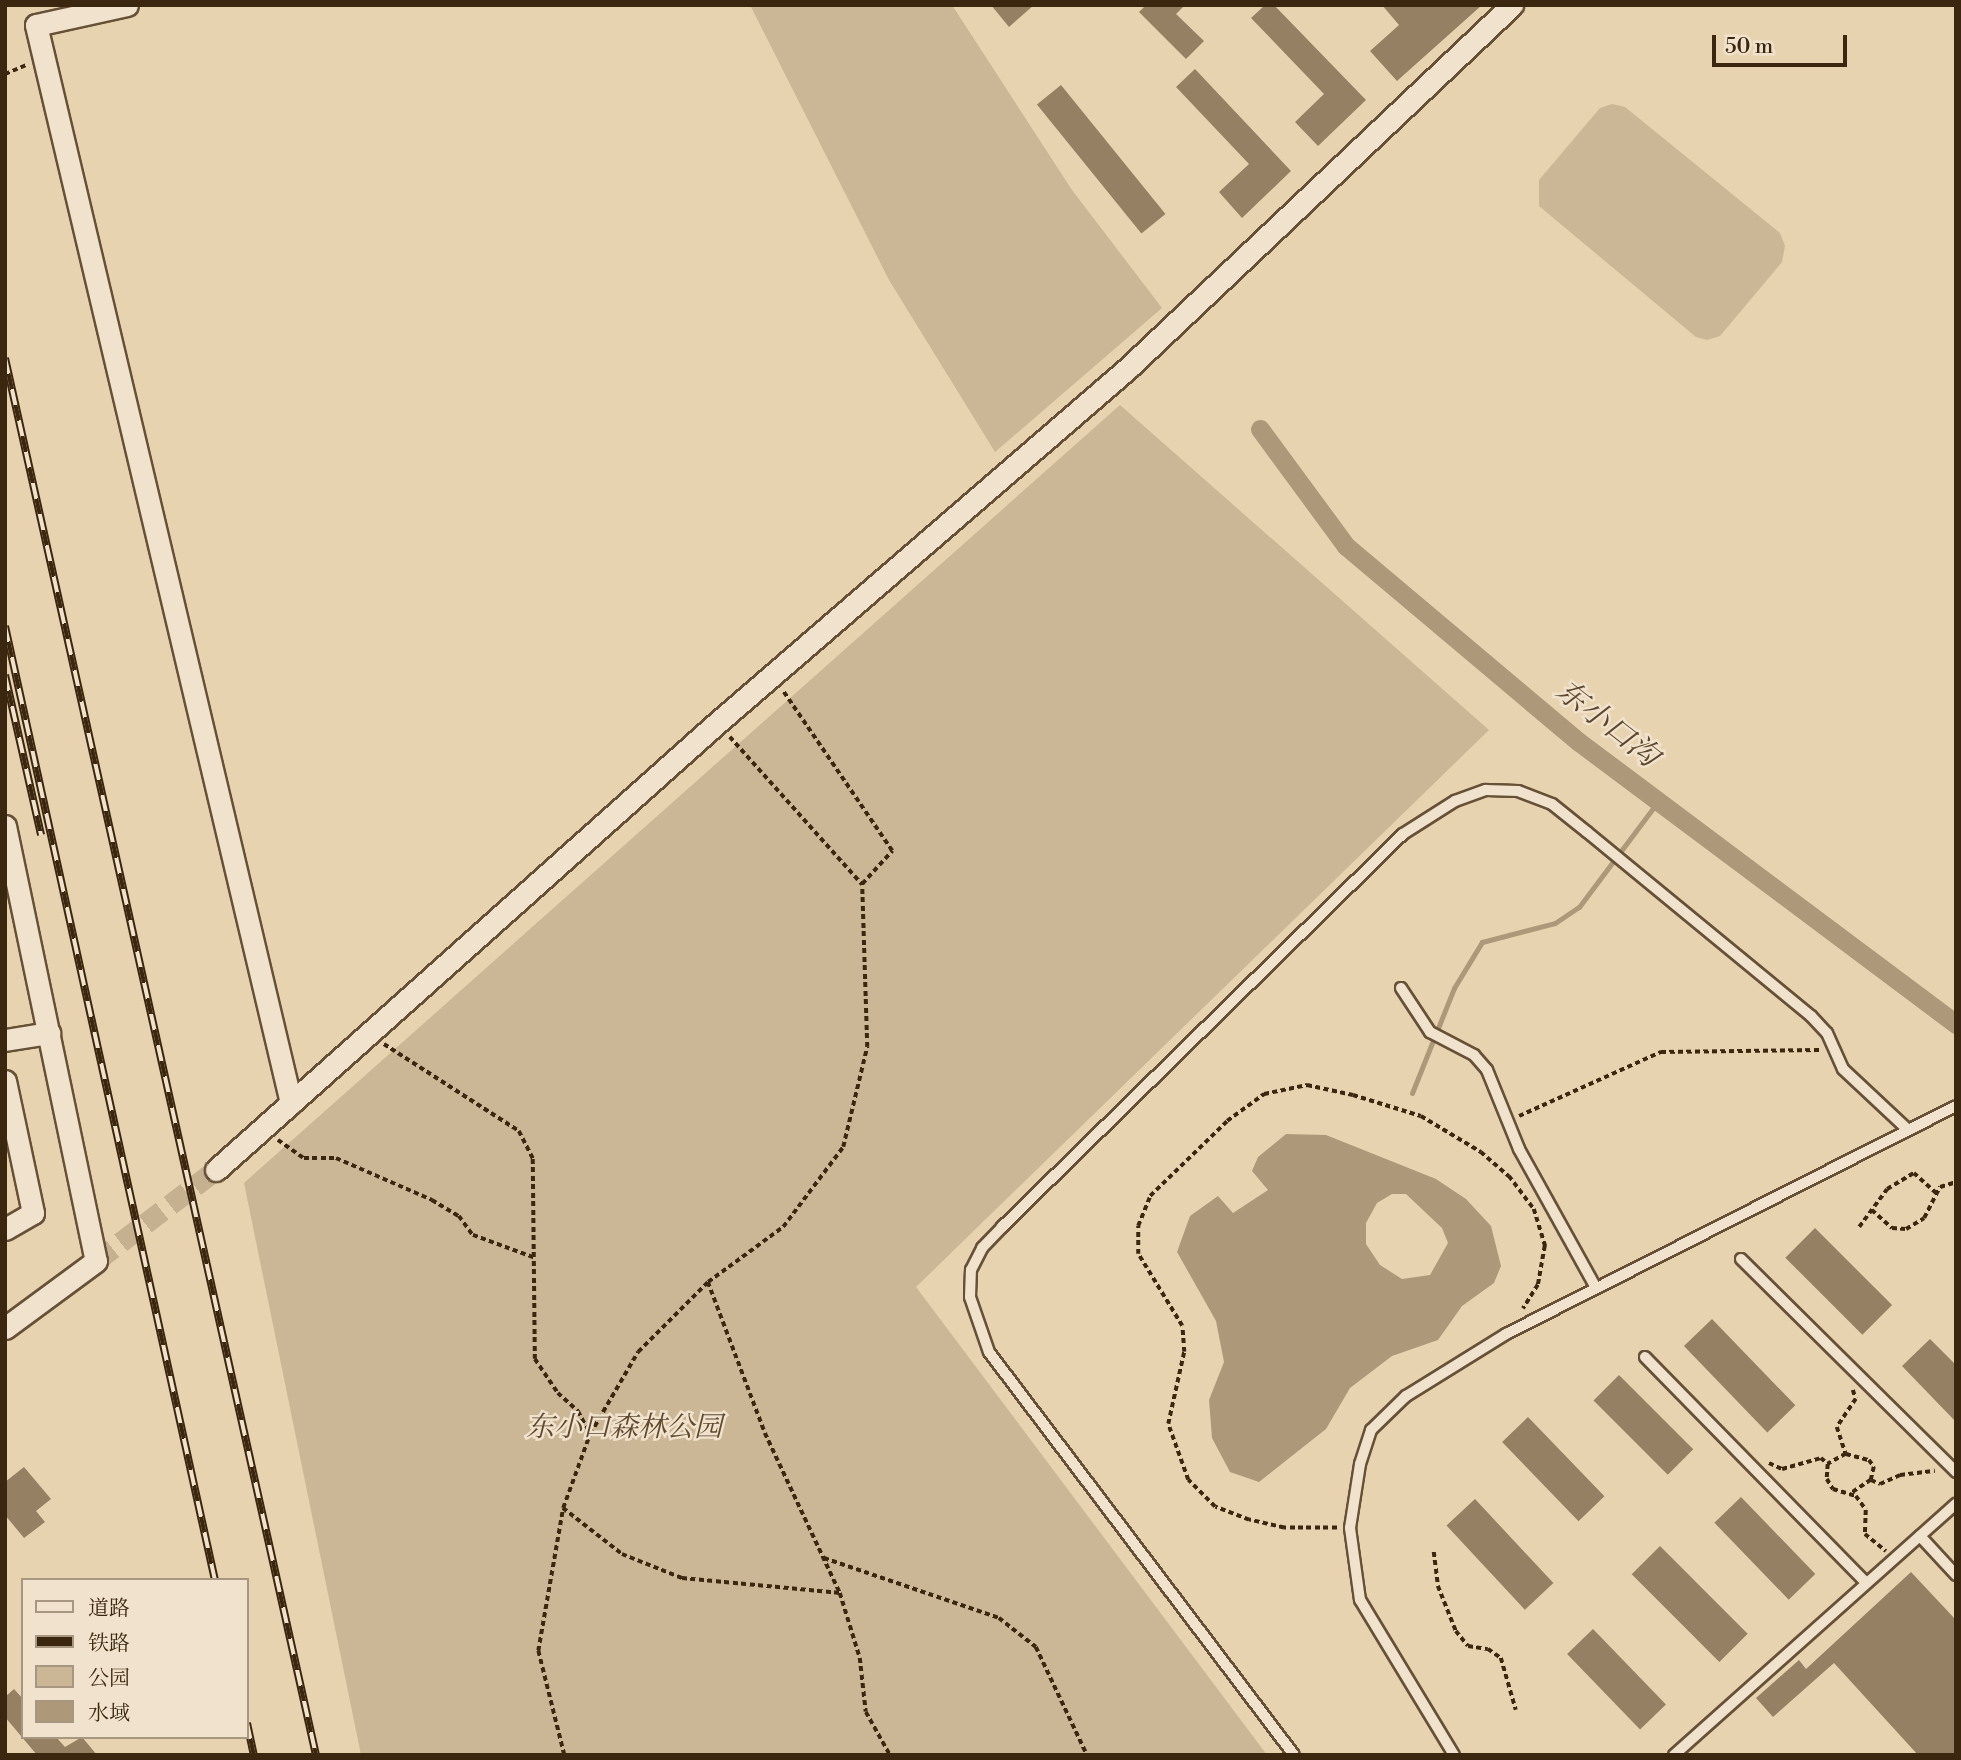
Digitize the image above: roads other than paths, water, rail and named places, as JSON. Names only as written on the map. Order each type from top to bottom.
[{"type":"street","points":[[127,5],[36,25],[291,1103]]},
{"type":"street","points":[[216,1170],[717,723],[1127,369],[1512,5]]},
{"type":"street","points":[[5,826],[96,1261],[5,1328]]},
{"type":"street","points":[[5,1040],[49,1033]]},
{"type":"street","points":[[5,1081],[33,1213],[5,1229]]},
{"type":"lane","points":[[1294,1755],[989,1352],[970,1297],[971,1270],[982,1248],[1012,1217],[1403,834],[1430,814],[1486,790],[1518,791],[1552,804],[1811,1016],[1827,1033],[1832,1050],[1843,1069],[1906,1128]]},
{"type":"lane","points":[[1401,988],[1430,1032],[1474,1055],[1487,1070],[1510,1120],[1519,1149],[1596,1288]]},
{"type":"lane","points":[[1454,1755],[1360,1600],[1350,1528],[1360,1464],[1371,1430],[1406,1396],[1506,1334],[1906,1128],[1956,1106]]},
{"type":"lane","points":[[1741,1259],[1861,1374],[1953,1470]]},
{"type":"lane","points":[[1645,1357],[1866,1583]]},
{"type":"lane","points":[[1674,1755],[1956,1504]]},
{"type":"lane","points":[[1920,1536],[1956,1575]]},
{"type":"water","points":[[1286,1134],[1326,1135],[1436,1179],[1466,1199],[1491,1226],[1501,1266],[1494,1283],[1462,1306],[1438,1340],[1392,1356],[1350,1388],[1326,1429],[1259,1482],[1230,1472],[1212,1438],[1209,1400],[1224,1362],[1216,1321],[1177,1252],[1190,1216],[1218,1196],[1233,1213],[1268,1190],[1252,1171],[1258,1157]],"holes":[[[1392,1194],[1406,1194],[1442,1228],[1448,1243],[1430,1275],[1402,1279],[1380,1265],[1366,1244],[1366,1223],[1377,1203]]]},
{"type":"waterway","name":"东小口沟","points":[[1260,429],[1346,546],[1579,742],[1956,1024]]},
{"type":"waterway","points":[[1412,1093],[1454,988],[1482,942],[1555,923],[1579,907],[1659,800]]},
{"type":"tunnel","points":[[96,1261],[216,1170]]},
{"type":"railway","points":[[5,358],[316,1755]]},
{"type":"railway","points":[[5,626],[215,1578]]},
{"type":"railway","points":[[5,675],[41,835]]},
{"type":"railway","points":[[248,1728],[254,1755]]},
{"type":"park label","name":"东小口森林公园","points":[[624,1428]]}]
